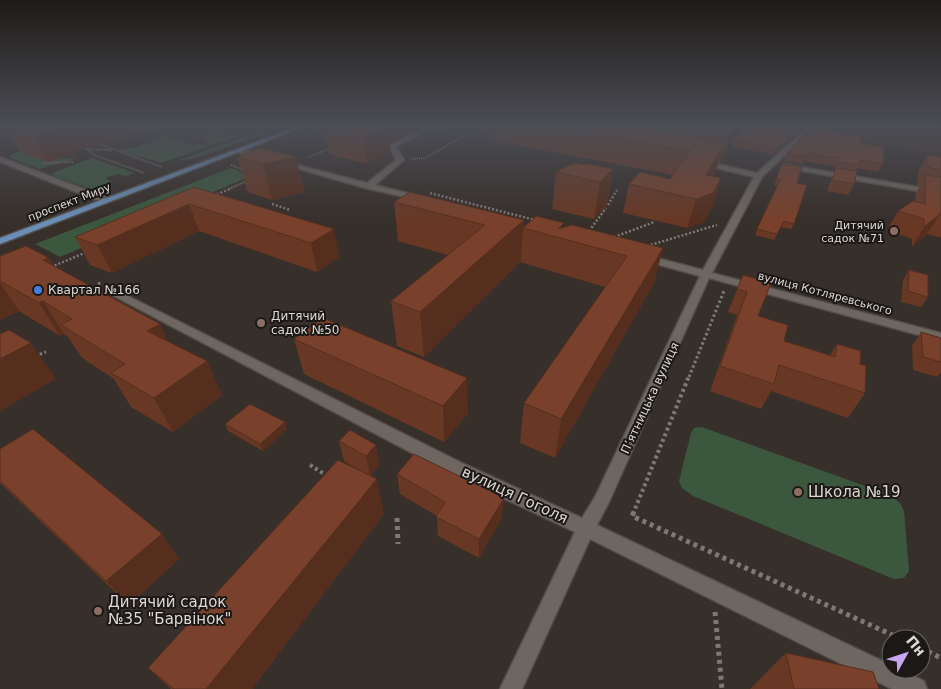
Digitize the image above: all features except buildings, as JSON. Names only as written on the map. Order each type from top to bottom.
[{"type":"main road","name":"проспект Миру","points":[[3,240],[222,157]]},
{"type":"street","points":[[261,157],[432,202]]},
{"type":"street","points":[[368,186],[379,179],[400,160],[398,157]]},
{"type":"street","name":"Пʼятницька вулиця","points":[[511,689],[586,528],[601,502],[706,274],[759,176],[778,157]]},
{"type":"street","points":[[0,160],[107,201]]},
{"type":"street","points":[[692,160],[759,176]]},
{"type":"street","points":[[772,163],[941,193]]},
{"type":"street","name":"вулиця Котляревського","points":[[639,252],[706,274],[941,336]]},
{"type":"street","name":"вулиця Гоголя","points":[[118,295],[276,374],[456,468],[586,528],[916,689]]},
{"type":"path","points":[[100,157],[144,173]]},
{"type":"path","points":[[132,157],[162,167]]},
{"type":"path","points":[[304,159],[309,157]]},
{"type":"path","points":[[400,160],[426,157]]},
{"type":"path","points":[[231,165],[249,172]]},
{"type":"path","points":[[205,199],[250,180]]},
{"type":"path","points":[[587,234],[617,190]]},
{"type":"path","points":[[272,204],[290,210]]},
{"type":"path","points":[[608,239],[652,223],[658,214]]},
{"type":"path","points":[[639,252],[735,219]]},
{"type":"path","points":[[50,268],[89,251]]},
{"type":"path","points":[[98,284],[102,282]]},
{"type":"path","points":[[724,290],[632,516],[881,630]]},
{"type":"path","points":[[30,359],[46,352]]},
{"type":"path","points":[[310,465],[335,481]]},
{"type":"path","points":[[397,518],[398,544]]},
{"type":"path","points":[[715,612],[722,689]]},
{"type":"green space","points":[[8,157],[36,157],[48,162],[61,158],[76,159],[39,169]]},
{"type":"green space","points":[[142,157],[178,157],[161,163]]},
{"type":"green space","points":[[187,157],[198,157],[196,158],[176,161]]},
{"type":"green space","points":[[92,158],[135,173],[125,176],[118,174],[105,178],[112,182],[91,189],[54,176],[52,173]]},
{"type":"green space","points":[[231,168],[251,176],[60,257],[35,244]]},
{"type":"green space","points":[[702,427],[890,495],[900,503],[904,511],[909,571],[904,578],[894,579],[693,496],[682,488],[679,481],[691,433],[694,428]]},
{"type":"place","name":"Дитячий садок №71","points":[[894,231]]},
{"type":"place","name":"Квартал №166","points":[[38,290]]},
{"type":"place","name":"Дитячий садок №50","points":[[261,323]]},
{"type":"place","name":"Школа №19","points":[[798,492]]},
{"type":"place","name":"Дитячий садок №35 \"Барвінок\"","points":[[98,611]]}]
